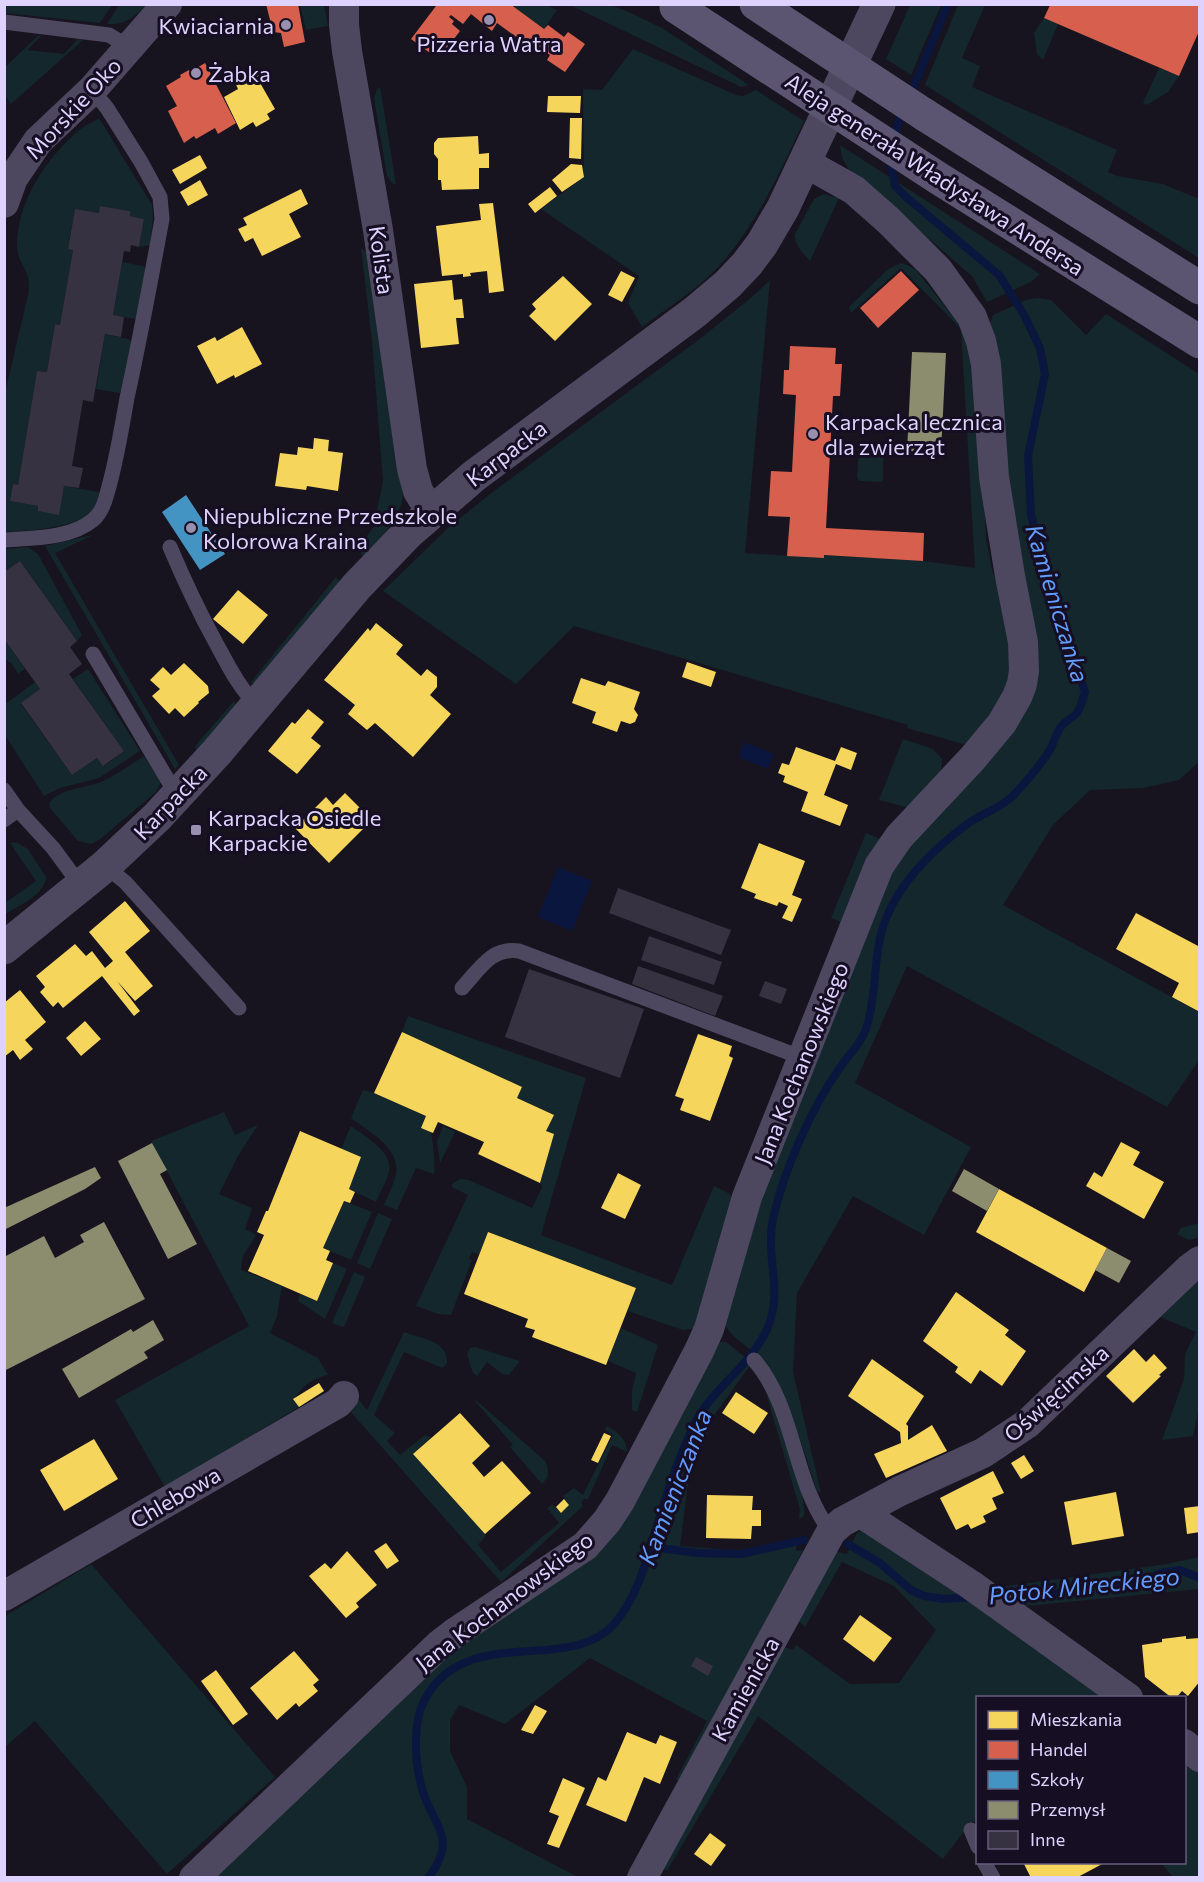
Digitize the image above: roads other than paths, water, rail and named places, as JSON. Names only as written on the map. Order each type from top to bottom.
[{"type":"main road","name":"Aleja generała Władysława Andersa","points":[[756,4],[1065,204],[1200,288]]},
{"type":"main road","name":"Aleja generała Władysława Andersa","points":[[674,6],[938,178],[1200,342]]},
{"type":"street","name":"Morskie Oko","points":[[4,203],[13,178],[38,141],[92,90],[167,4]]},
{"type":"street","name":"Kolista","points":[[344,4],[347,51],[378,230],[412,469],[417,491],[431,512]]},
{"type":"street","name":"Karpacka","points":[[4,948],[93,876],[178,795],[357,586],[431,512],[474,476],[695,312],[728,284],[762,244],[783,208],[879,4]]},
{"type":"street","name":"Jana Kochanowskiego","points":[[194,1878],[439,1645],[585,1546],[621,1501],[699,1351],[717,1333],[747,1197],[879,866],[888,850],[1002,723],[1017,697],[1024,671],[1023,642],[994,477],[986,364],[972,317],[938,270],[888,220],[854,189],[806,163]]},
{"type":"street","name":"Oświęcimska","points":[[861,1513],[900,1491],[983,1453],[1028,1423],[1200,1261]]},
{"type":"street","name":"Chlebowa","points":[[4,1596],[338,1403],[344,1396]]},
{"type":"street","name":"Kamienicka","points":[[642,1878],[831,1532],[842,1522],[861,1513]]},
{"type":"street","points":[[861,1513],[971,1585],[1126,1696]]},
{"type":"lane","name":"Morskie Oko","points":[[4,22],[109,35],[129,47]]},
{"type":"lane","points":[[4,540],[65,533],[82,527],[101,511],[113,470],[141,331],[163,207],[141,162],[107,108],[92,90]]},
{"type":"lane","points":[[170,547],[195,603],[228,666],[240,686],[257,705]]},
{"type":"lane","points":[[93,654],[178,795]]},
{"type":"lane","points":[[4,790],[18,810],[53,848],[93,876],[125,882],[239,1008]]},
{"type":"lane","points":[[4,820],[18,810]]},
{"type":"lane","points":[[462,988],[496,953],[508,949],[519,951],[803,1058]]},
{"type":"lane","points":[[754,1360],[771,1384],[781,1407],[814,1507],[831,1532]]},
{"type":"lane","points":[[971,1830],[976,1842]]},
{"type":"lane","points":[[985,1864],[993,1878]]},
{"type":"water","points":[[744,742],[774,754],[768,769],[738,757]]},
{"type":"water","points":[[558,867],[592,881],[572,931],[538,917]]},
{"type":"waterway","name":"Kamieniczanka","points":[[909,98],[948,4]]},
{"type":"waterway","name":"Kamieniczanka","points":[[892,140],[903,110]]},
{"type":"waterway","name":"Kamieniczanka","points":[[428,1878],[437,1864],[443,1842],[441,1832],[422,1789],[418,1768],[416,1733],[424,1701],[442,1677],[465,1663],[491,1655],[572,1646],[596,1638],[615,1623],[624,1611],[638,1584],[671,1481],[699,1415],[750,1356],[767,1329],[774,1302],[771,1233],[778,1201],[791,1161],[808,1122],[829,1085],[865,1032],[873,999],[882,929],[894,902],[922,864],[945,841],[970,822],[1004,803],[1018,790],[1048,754],[1060,728],[1077,713],[1085,692],[1060,621],[1031,515],[1028,456],[1045,374],[1040,348],[1023,313],[999,275],[895,186],[890,158]]},
{"type":"waterway","points":[[652,1547],[697,1553],[741,1554],[804,1540]]},
{"type":"waterway","points":[[848,1544],[880,1563],[911,1590],[924,1596],[944,1599],[972,1597]]},
{"type":"waterway","name":"Potok Mireckiego","points":[[1000,1595],[1054,1594],[1092,1583],[1137,1584],[1161,1573],[1180,1570],[1200,1578]]},
{"type":"place","name":"Pizzeria Watra","points":[[489,20]]},
{"type":"place","name":"Kwiaciarnia","points":[[286,25]]},
{"type":"place","name":"Żabka","points":[[196,73]]},
{"type":"place","name":"Karpacka lecznica dla zwierząt","points":[[813,434]]},
{"type":"place","name":"Niepubliczne Przedszkole Kolorowa Kraina","points":[[191,528]]},
{"type":"place","name":"Karpacka Osiedle Karpackie","points":[[196,830]]}]
